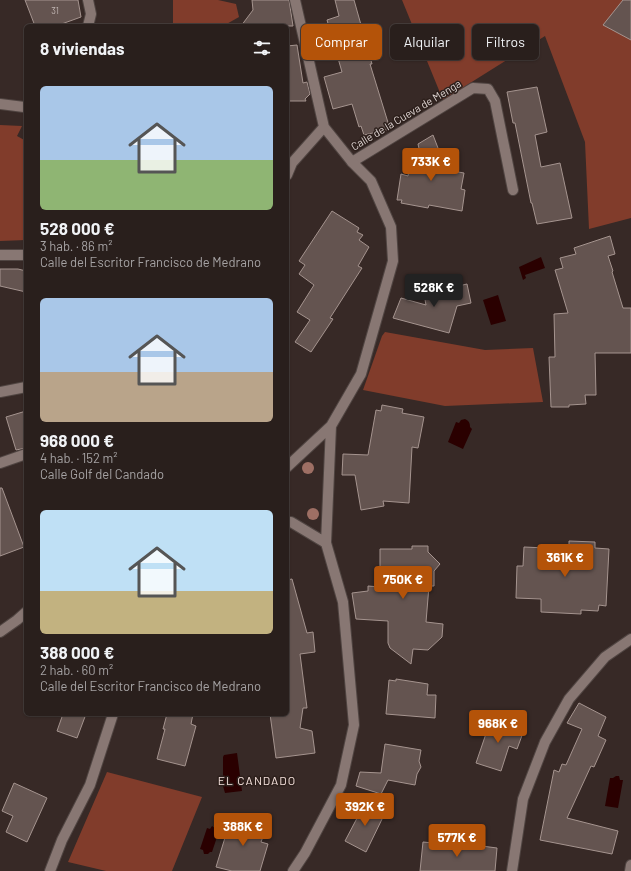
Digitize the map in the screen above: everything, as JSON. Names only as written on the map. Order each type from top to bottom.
[{"type":"street","points":[[88,0],[91,14],[88,24]]},
{"type":"street","points":[[289,465],[331,426],[361,374],[393,261],[391,227],[371,181],[352,162],[324,127],[295,0]]},
{"type":"street","name":"Calle de la Cueva de Menga","points":[[352,162],[473,88],[488,89],[495,101],[513,190]]},
{"type":"street","points":[[0,104],[24,107]]},
{"type":"street","points":[[289,170],[292,163],[324,127]]},
{"type":"street","points":[[0,255],[24,255]]},
{"type":"street","points":[[0,392],[24,387]]},
{"type":"street","points":[[293,871],[305,853],[341,785],[354,725],[343,602],[326,543],[331,426]]},
{"type":"street","points":[[0,463],[24,455]]},
{"type":"street","points":[[289,522],[326,543]]},
{"type":"street","points":[[0,632],[24,614]]},
{"type":"street","points":[[512,871],[523,799],[545,742],[574,693],[605,657],[631,639]]},
{"type":"street","points":[[50,871],[62,840],[90,785],[112,716]]},
{"type":"street","points":[[630,871],[631,865]]},
{"type":"shaded area","points":[[173,0],[218,0],[236,4],[239,17],[227,24],[173,24]]},
{"type":"shaded area","points":[[402,0],[631,0],[631,218],[589,229],[585,142],[545,36],[539,40],[539,24],[472,24],[472,60],[507,60],[443,100],[427,60],[464,60],[464,24],[412,24]]},
{"type":"shaded area","points":[[0,125],[22,126],[17,136],[24,140],[24,240],[0,241]]},
{"type":"shaded area","points":[[541,257],[545,268],[525,275],[526,278],[523,280],[519,267]]},
{"type":"shaded area","points":[[498,295],[506,321],[491,325],[483,300]]},
{"type":"shaded area","points":[[385,332],[485,350],[533,348],[543,402],[445,406],[363,390],[382,336]]},
{"type":"shaded area","points":[[465,419],[469,422],[472,429],[463,449],[448,442],[456,422],[459,423],[461,420]]},
{"type":"shaded area","points":[[237,753],[242,791],[225,793],[223,786],[223,757],[224,755]]},
{"type":"shaded area","points":[[107,772],[202,797],[172,871],[106,871],[68,862]]},
{"type":"shaded area","points":[[619,776],[620,780],[623,780],[618,808],[605,806],[610,778]]},
{"type":"shaded area","points":[[212,826],[219,831],[212,852],[204,854],[203,850],[200,849],[207,828],[210,829]]},
{"type":"building","points":[[25,0],[78,0],[81,17],[62,24],[34,24]]},
{"type":"building","points":[[252,0],[289,0],[293,26],[289,26],[289,24],[242,24],[253,10]]},
{"type":"building","points":[[335,0],[354,0],[361,24],[328,24],[327,20],[339,16]]},
{"type":"building","points":[[623,0],[631,0],[631,40],[603,25]]},
{"type":"building","points":[[297,45],[303,83],[307,82],[310,94],[305,99],[306,101],[289,101],[289,46]]},
{"type":"building","points":[[339,60],[371,60],[372,64],[370,64],[390,129],[364,135],[361,126],[359,127],[352,104],[333,109],[324,77],[342,72]]},
{"type":"building","points":[[537,87],[547,132],[535,135],[541,167],[560,163],[572,218],[537,224],[507,92]]},
{"type":"building","points":[[433,135],[438,148],[441,169],[464,173],[461,189],[465,190],[462,211],[429,205],[428,208],[401,203],[402,200],[397,200],[401,174],[408,176],[410,163],[415,165],[416,161],[422,162],[418,144]]},
{"type":"building","points":[[332,211],[359,228],[357,232],[363,235],[359,240],[369,247],[358,266],[362,268],[330,318],[333,319],[311,352],[295,342],[310,320],[297,312],[314,285],[299,274],[305,265],[299,261]]},
{"type":"building","points":[[610,236],[615,254],[608,256],[613,271],[612,272],[623,308],[631,308],[631,353],[595,353],[596,395],[585,395],[586,404],[569,405],[569,407],[551,407],[549,357],[555,357],[554,314],[568,313],[555,270],[563,268],[560,258],[576,254],[574,248]]},
{"type":"building","points":[[0,269],[24,270],[24,292],[0,286]]},
{"type":"building","points":[[467,284],[471,303],[457,306],[449,333],[393,318],[401,298],[426,305],[424,294]]},
{"type":"building","points":[[382,405],[403,409],[402,413],[424,417],[418,448],[412,447],[409,503],[383,501],[384,506],[361,510],[355,475],[342,475],[343,454],[368,455],[376,410],[381,411]]},
{"type":"building","points":[[24,412],[24,448],[16,450],[6,417]]},
{"type":"building","points":[[0,488],[2,488],[24,547],[0,556]]},
{"type":"building","points":[[569,541],[595,542],[595,548],[609,549],[606,606],[599,605],[598,611],[581,610],[581,614],[541,612],[541,599],[516,598],[517,566],[523,566],[524,547],[569,549]]},
{"type":"building","points":[[412,546],[428,546],[428,552],[440,564],[434,571],[434,586],[429,586],[426,622],[443,624],[442,637],[428,650],[413,649],[411,664],[390,648],[388,643],[388,621],[356,619],[352,593],[368,591],[368,586],[380,587],[380,549],[412,549]]},
{"type":"building","points":[[292,579],[307,633],[313,632],[315,652],[300,654],[307,708],[303,708],[300,728],[312,731],[315,753],[276,758],[270,716],[289,716],[289,580]]},
{"type":"building","points":[[396,679],[428,684],[427,695],[436,695],[435,718],[386,714],[389,680],[396,681]]},
{"type":"building","points":[[579,703],[606,717],[598,736],[606,740],[594,767],[591,766],[567,818],[618,831],[612,854],[540,840],[554,770],[559,772],[562,764],[566,765],[582,729],[567,723]]},
{"type":"building","points":[[62,716],[85,716],[77,738],[57,731]]},
{"type":"building","points":[[166,716],[193,716],[191,724],[196,726],[185,766],[157,759],[165,729],[163,729]]},
{"type":"building","points":[[491,719],[524,730],[517,749],[509,746],[501,771],[476,763]]},
{"type":"building","points":[[385,744],[421,750],[419,761],[421,767],[417,774],[415,785],[388,780],[381,794],[356,786],[360,772],[381,773]]},
{"type":"building","points":[[14,783],[47,798],[27,842],[6,832],[13,816],[2,811]]},
{"type":"building","points":[[365,803],[385,813],[366,852],[345,841]]},
{"type":"building","points":[[231,818],[253,823],[253,825],[266,829],[261,842],[268,844],[260,871],[232,871],[216,867]]},
{"type":"building","points":[[423,842],[497,848],[495,871],[420,871]]},
{"type":"district","name":"EL CANDADO","points":[[257,781]]}]
